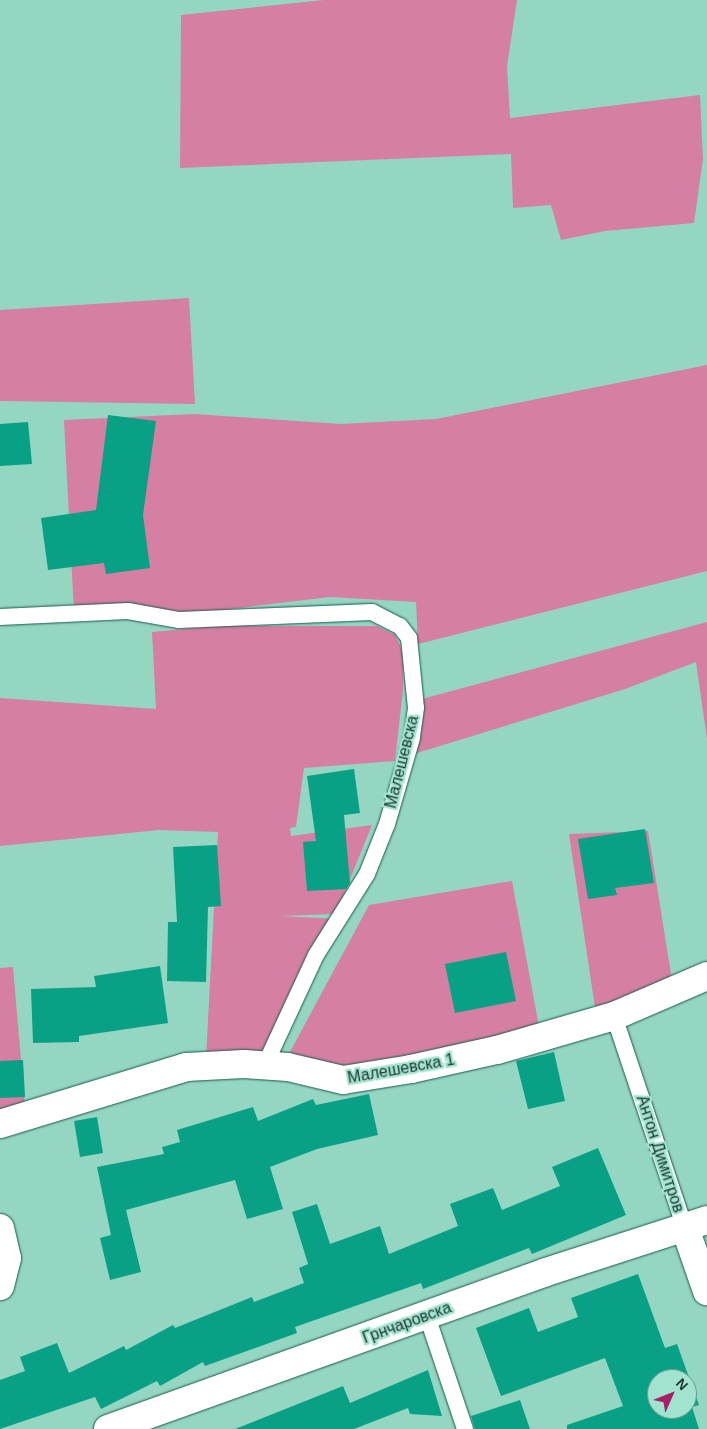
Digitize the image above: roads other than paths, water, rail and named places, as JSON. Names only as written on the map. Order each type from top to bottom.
[{"type":"street","name":"Малешевска 1","points":[[0,1124],[186,1068],[265,1066],[343,1080],[497,1050],[614,1016],[707,976]]},
{"type":"street","name":"Антон Димитров","points":[[696,1224],[707,1291]]},
{"type":"street","name":"Грнчаровска","points":[[108,1429],[546,1272],[696,1224]]},
{"type":"street","points":[[0,1228],[7,1258],[0,1286]]},
{"type":"lane","name":"Малешевска","points":[[0,618],[128,611],[179,620],[372,612],[400,626],[409,638],[416,708],[412,738],[386,824],[367,874],[316,955],[265,1066]]},
{"type":"lane","name":"Антон Димитров","points":[[614,1016],[696,1224]]},
{"type":"lane","points":[[427,1316],[465,1429]]}]
